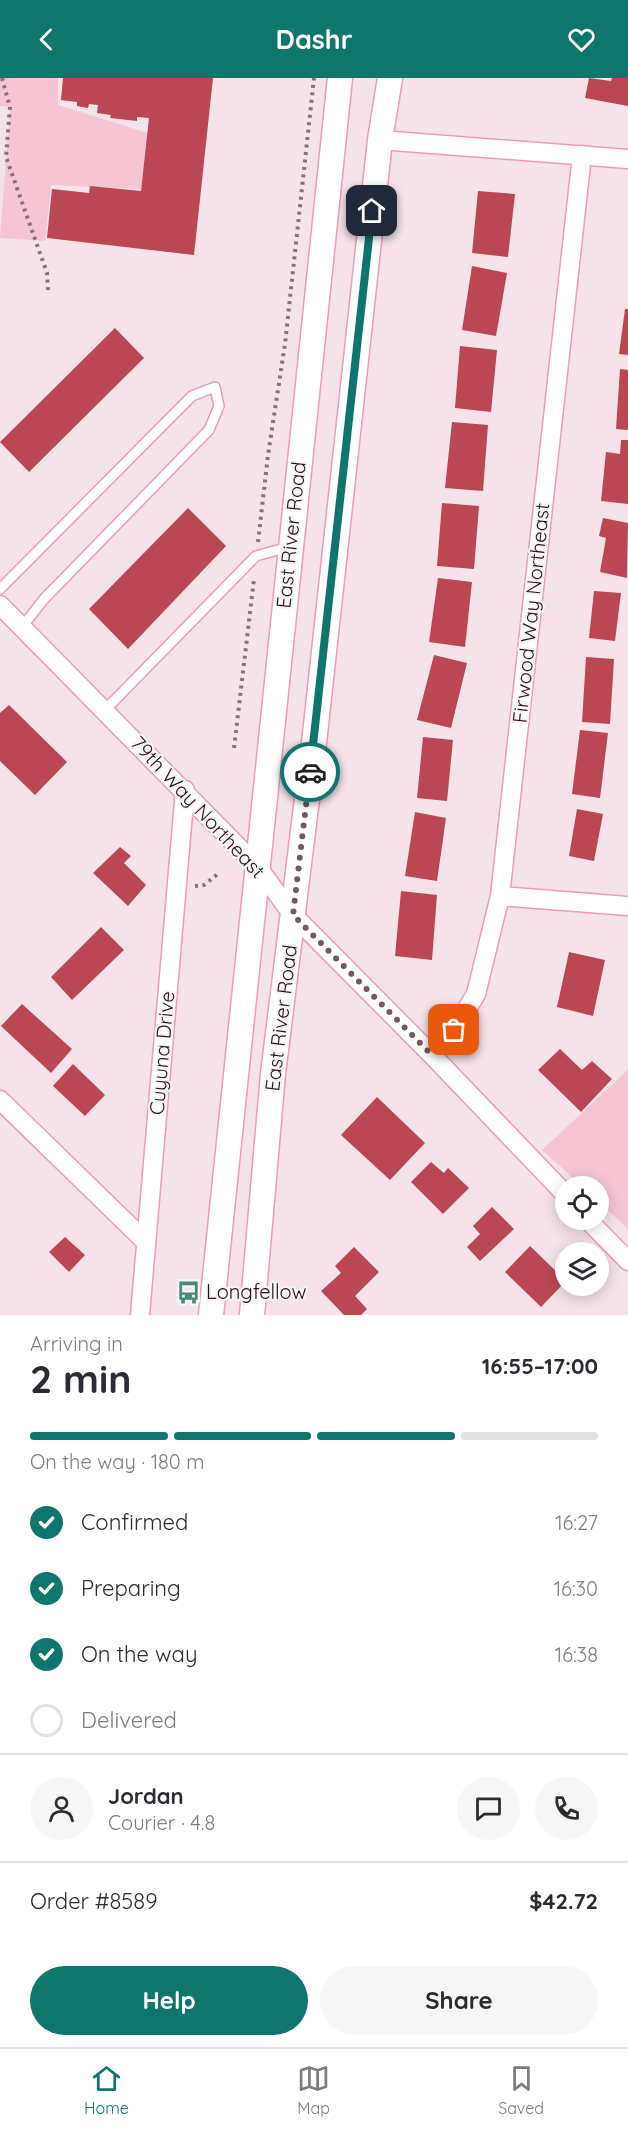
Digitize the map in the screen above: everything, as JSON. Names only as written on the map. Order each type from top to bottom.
[{"type":"main road","name":"East River Road","points":[[211,1315],[256,865],[340,78]]},
{"type":"main road","name":"East River Road","points":[[252,1315],[273,1074],[316,722],[380,140],[390,78]]},
{"type":"street","points":[[380,140],[628,159]]},
{"type":"street","name":"Firwood Way Northeast","points":[[431,1054],[454,1030],[476,994],[500,896],[582,155]]},
{"type":"street","name":"79th Way Northeast","points":[[0,605],[256,865],[293,915],[431,1054],[555,1184]]},
{"type":"street","name":"Cuyuna Drive","points":[[140,1315],[184,790]]},
{"type":"street","points":[[500,896],[628,906]]},
{"type":"street","points":[[0,1100],[146,1242]]},
{"type":"street","points":[[598,1230],[628,1261]]},
{"type":"lane","points":[[0,589],[192,396],[215,387],[219,406],[209,430],[44,599],[22,627]]},
{"type":"lane","points":[[105,710],[256,556],[290,547]]},
{"type":"path","points":[[2,78],[10,107],[6,157],[47,273],[48,290]]},
{"type":"path","points":[[234,747],[268,455],[285,344],[314,78]]},
{"type":"shaded area","points":[[0,78],[58,78],[58,105],[148,133],[141,189],[51,185],[45,241],[0,238],[10,107],[0,106]]},
{"type":"shaded area","points":[[628,1070],[628,1229],[609,1211],[609,1176],[571,1176],[542,1150]]},
{"type":"building","points":[[63,78],[213,78],[194,255],[47,238],[52,189],[89,193],[90,186],[141,191],[149,118],[137,117],[137,121],[110,118],[111,115],[97,113],[98,105],[89,104],[88,108],[77,106],[77,102],[61,100]]},
{"type":"building","points":[[589,78],[611,81],[612,78],[628,78],[628,106],[585,98]]},
{"type":"building","points":[[478,191],[515,194],[508,257],[472,253]]},
{"type":"building","points":[[472,266],[507,273],[496,336],[462,330]]},
{"type":"building","points":[[625,309],[628,309],[628,355],[619,354]]},
{"type":"building","points":[[115,328],[144,358],[29,472],[0,442]]},
{"type":"building","points":[[460,346],[497,350],[491,412],[455,408]]},
{"type":"building","points":[[620,369],[628,370],[628,430],[616,429]]},
{"type":"building","points":[[452,422],[488,425],[483,491],[445,488]]},
{"type":"building","points":[[621,440],[628,440],[628,504],[601,501],[606,452],[620,454]]},
{"type":"building","points":[[442,503],[479,506],[474,569],[437,566]]},
{"type":"building","points":[[188,508],[226,546],[128,649],[89,609]]},
{"type":"building","points":[[603,518],[628,523],[627,578],[600,572],[606,538],[599,536]]},
{"type":"building","points":[[438,578],[472,582],[465,647],[429,642]]},
{"type":"building","points":[[594,591],[621,593],[615,641],[589,638]]},
{"type":"building","points":[[434,655],[467,663],[451,728],[417,720]]},
{"type":"building","points":[[586,657],[614,659],[610,724],[582,722]]},
{"type":"building","points":[[9,705],[67,762],[35,795],[0,761],[0,713]]},
{"type":"building","points":[[580,730],[608,733],[600,798],[572,794]]},
{"type":"building","points":[[423,737],[453,740],[447,801],[417,798]]},
{"type":"building","points":[[577,809],[603,814],[594,861],[569,856]]},
{"type":"building","points":[[415,812],[446,818],[437,881],[405,876]]},
{"type":"building","points":[[120,847],[131,856],[124,863],[146,885],[128,906],[93,873]]},
{"type":"building","points":[[401,891],[437,895],[432,960],[395,956]]},
{"type":"building","points":[[101,927],[124,950],[72,1000],[51,977]]},
{"type":"building","points":[[569,952],[605,960],[593,1016],[557,1007]]},
{"type":"building","points":[[22,1004],[72,1049],[51,1073],[1,1026]]},
{"type":"building","points":[[560,1049],[582,1070],[592,1061],[612,1079],[581,1112],[538,1070]]},
{"type":"building","points":[[73,1064],[105,1095],[85,1116],[53,1086]]},
{"type":"building","points":[[377,1097],[425,1143],[390,1180],[341,1135]]},
{"type":"building","points":[[431,1162],[444,1173],[448,1168],[469,1188],[443,1214],[411,1182]]},
{"type":"building","points":[[492,1207],[514,1229],[480,1261],[467,1247],[480,1234],[473,1226]]},
{"type":"building","points":[[65,1237],[85,1255],[69,1272],[49,1252]]},
{"type":"building","points":[[530,1246],[555,1270],[555,1292],[541,1307],[505,1272]]},
{"type":"building","points":[[354,1247],[379,1272],[355,1296],[367,1309],[361,1315],[344,1315],[321,1291],[341,1273],[335,1266]]},
{"type":"way so far","points":[[310,772],[293,915],[431,1054],[454,1030]]},
{"type":"place","name":"Longfellow","points":[[188,1292]]},
{"type":"route","points":[[310,772],[372,211]]}]
